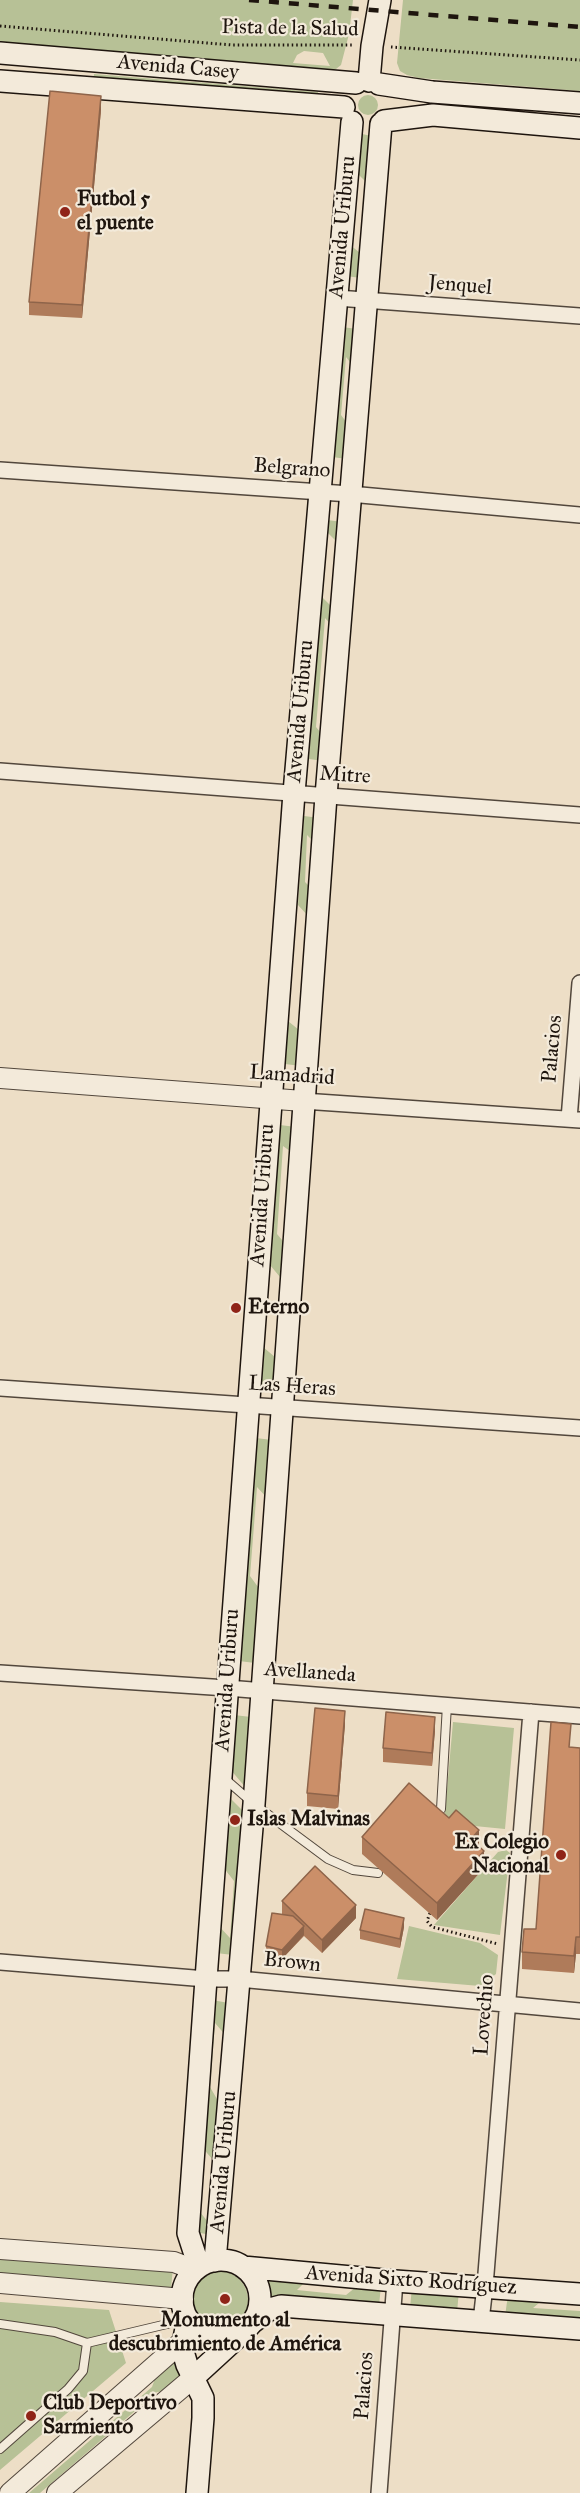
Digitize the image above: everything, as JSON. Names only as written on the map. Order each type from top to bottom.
[{"type":"main road","points":[[368,82],[377,3]]},
{"type":"main road","name":"Avenida Casey","points":[[0,53],[368,82],[432,92],[580,103]]},
{"type":"main road","points":[[63,86],[66,59]]},
{"type":"main road","name":"Avenida Casey","points":[[0,81],[348,115]]},
{"type":"main road","points":[[368,82],[346,94],[348,115],[366,128],[382,122],[433,115],[580,128]]},
{"type":"main road","points":[[368,82],[390,95],[390,111],[382,122]]},
{"type":"main road","name":"Avenida Uriburu","points":[[203,2266],[188,2233],[270,1098],[337,298],[348,115]]},
{"type":"main road","name":"Avenida Uriburu","points":[[203,2266],[239,1979],[255,1804],[326,796],[382,122]]},
{"type":"main road","points":[[193,2378],[250,2325],[260,2300],[258,2287],[252,2275],[243,2267],[232,2262],[203,2266],[186,2283],[183,2342],[187,2365],[202,2398],[203,2418],[197,2493]]},
{"type":"main road","name":"Avenida Sixto Rodríguez","points":[[243,2267],[395,2281],[580,2294]]},
{"type":"main road","name":"Avenida Sixto Rodríguez","points":[[250,2325],[270,2309],[281,2306],[580,2330]]},
{"type":"main road","points":[[186,2312],[196,2329],[215,2338],[226,2338],[250,2325]]},
{"type":"street","name":"Jenquel","points":[[337,298],[580,316]]},
{"type":"street","name":"Belgrano","points":[[0,470],[350,494],[580,514]]},
{"type":"street","name":"Mitre","points":[[0,771],[580,815]]},
{"type":"street","name":"Palacios","points":[[574,1119],[580,983]]},
{"type":"street","name":"Lamadrid","points":[[0,1078],[574,1119]]},
{"type":"street","name":"Las Heras","points":[[0,1388],[580,1428]]},
{"type":"street","name":"Avellaneda","points":[[0,1673],[228,1688],[580,1716]]},
{"type":"street","name":"Lovechio","points":[[481,2321],[531,1712]]},
{"type":"street","name":"Brown","points":[[0,1962],[239,1979],[580,2011]]},
{"type":"street","points":[[0,2249],[203,2266]]},
{"type":"street","name":"Palacios","points":[[379,2493],[395,2281]]},
{"type":"street","points":[[0,2283],[186,2312]]},
{"type":"street","points":[[10,2493],[183,2342]]},
{"type":"street","points":[[57,2493],[193,2378]]},
{"type":"lane","points":[[441,1809],[447,1705]]},
{"type":"lane","points":[[221,1775],[255,1804],[328,1859],[352,1870],[378,1873]]},
{"type":"lane","points":[[0,2324],[55,2332],[87,2343],[166,2324],[186,2312]]},
{"type":"lane","points":[[0,2449],[68,2389],[83,2371],[87,2356],[87,2343]]},
{"type":"path","name":"Pista de la Salud","points":[[0,26],[232,45],[372,46],[580,60]]},
{"type":"path","points":[[429,1913],[427,1921],[432,1927],[511,1947]]},
{"type":"green space","points":[[0,0],[353,0],[349,34],[341,65],[328,71],[0,43]],"holes":[[[304,51],[323,53],[330,66],[293,63],[297,55]]]},
{"type":"green space","points":[[403,0],[580,0],[580,91],[419,78],[407,75],[400,71],[397,63]]},
{"type":"green space","points":[[94,74],[318,92],[318,99],[93,81]]},
{"type":"green space","points":[[368,95],[375,98],[378,105],[375,112],[368,115],[361,112],[358,105],[361,98]]},
{"type":"green space","points":[[357,133],[372,136],[361,278],[346,276],[349,244],[360,253],[365,181],[355,171]]},
{"type":"green space","points":[[342,327],[357,329],[354,367],[346,357],[341,415],[350,427],[347,459],[332,457]]},
{"type":"green space","points":[[327,520],[343,522],[334,628],[325,618],[316,727],[326,739],[324,761],[309,759],[321,596],[332,607],[338,543],[327,532]]},
{"type":"green space","points":[[304,816],[320,818],[318,846],[307,835],[305,882],[314,891],[301,1066],[285,1064],[288,1021],[299,1030],[309,917],[298,905]]},
{"type":"green space","points":[[280,1125],[296,1127],[294,1154],[283,1146],[277,1234],[287,1246],[276,1388],[260,1387],[263,1347],[275,1357],[280,1277],[270,1265]]},
{"type":"green space","points":[[256,1438],[272,1440],[268,1499],[257,1487],[250,1576],[261,1591],[255,1663],[239,1661]]},
{"type":"green space","points":[[234,1715],[251,1717],[246,1788],[230,1769]]},
{"type":"green space","points":[[453,1722],[514,1728],[505,1829],[444,1823]]},
{"type":"green space","points":[[228,1796],[244,1812],[233,1955],[216,1953],[218,1925],[230,1938],[234,1881],[223,1867]]},
{"type":"green space","points":[[506,1850],[510,1853],[500,1935],[434,1925],[498,1852]]},
{"type":"green space","points":[[409,1926],[480,1943],[498,1955],[496,1974],[480,1986],[397,1979]]},
{"type":"green space","points":[[212,2000],[229,2003],[227,2037],[215,2023],[210,2087],[221,2106],[212,2235],[194,2232],[196,2207],[208,2222],[213,2160],[201,2146]]},
{"type":"green space","points":[[0,2255],[173,2268],[171,2288],[0,2276]]},
{"type":"green space","points":[[213,2271],[225,2271],[240,2279],[248,2294],[248,2306],[240,2321],[225,2329],[213,2329],[198,2321],[190,2306],[190,2294],[198,2279]]},
{"type":"green space","points":[[261,2279],[308,2279],[297,2290],[346,2295],[361,2283],[381,2285],[379,2306],[267,2297]]},
{"type":"green space","points":[[412,2287],[459,2291],[457,2312],[410,2308]]},
{"type":"green space","points":[[508,2295],[545,2298],[533,2308],[580,2311],[580,2322],[505,2316]]},
{"type":"green space","name":"Club Deportivo Sarmiento","points":[[0,2302],[109,2310],[126,2363],[0,2470]]},
{"type":"green space","points":[[179,2356],[184,2378],[168,2391],[157,2392],[40,2493],[29,2493],[152,2387],[157,2373]]},
{"type":"building","name":"Futbol 5 el puente","points":[[50,91],[101,96],[82,305],[29,302]]},
{"type":"building","points":[[315,1708],[345,1711],[338,1796],[307,1793]]},
{"type":"building","points":[[386,1712],[435,1717],[432,1753],[383,1748]]},
{"type":"building","name":"Ex Colegio Nacional","points":[[551,1722],[571,1724],[569,1747],[580,1748],[580,1937],[576,1937],[574,1956],[522,1952],[524,1929],[536,1929]]},
{"type":"building","points":[[409,1783],[449,1818],[456,1810],[479,1830],[471,1839],[484,1851],[437,1903],[362,1837]]},
{"type":"building","points":[[315,1866],[356,1905],[322,1940],[282,1901]]},
{"type":"building","points":[[365,1909],[404,1918],[400,1939],[360,1930]]},
{"type":"building","points":[[272,1913],[293,1916],[304,1926],[282,1950],[266,1946]]},
{"type":"railway","points":[[249,0],[580,27]]},
{"type":"place","name":"Futbol 5 el puente","points":[[65,212]]},
{"type":"place","name":"Eterno","points":[[236,1308]]},
{"type":"place","name":"Islas Malvinas","points":[[235,1820]]},
{"type":"place","name":"Ex Colegio Nacional","points":[[561,1855]]},
{"type":"place","name":"Monumento al descubrimiento de América","points":[[225,2299]]},
{"type":"place","name":"Club Deportivo Sarmiento","points":[[31,2416]]}]
